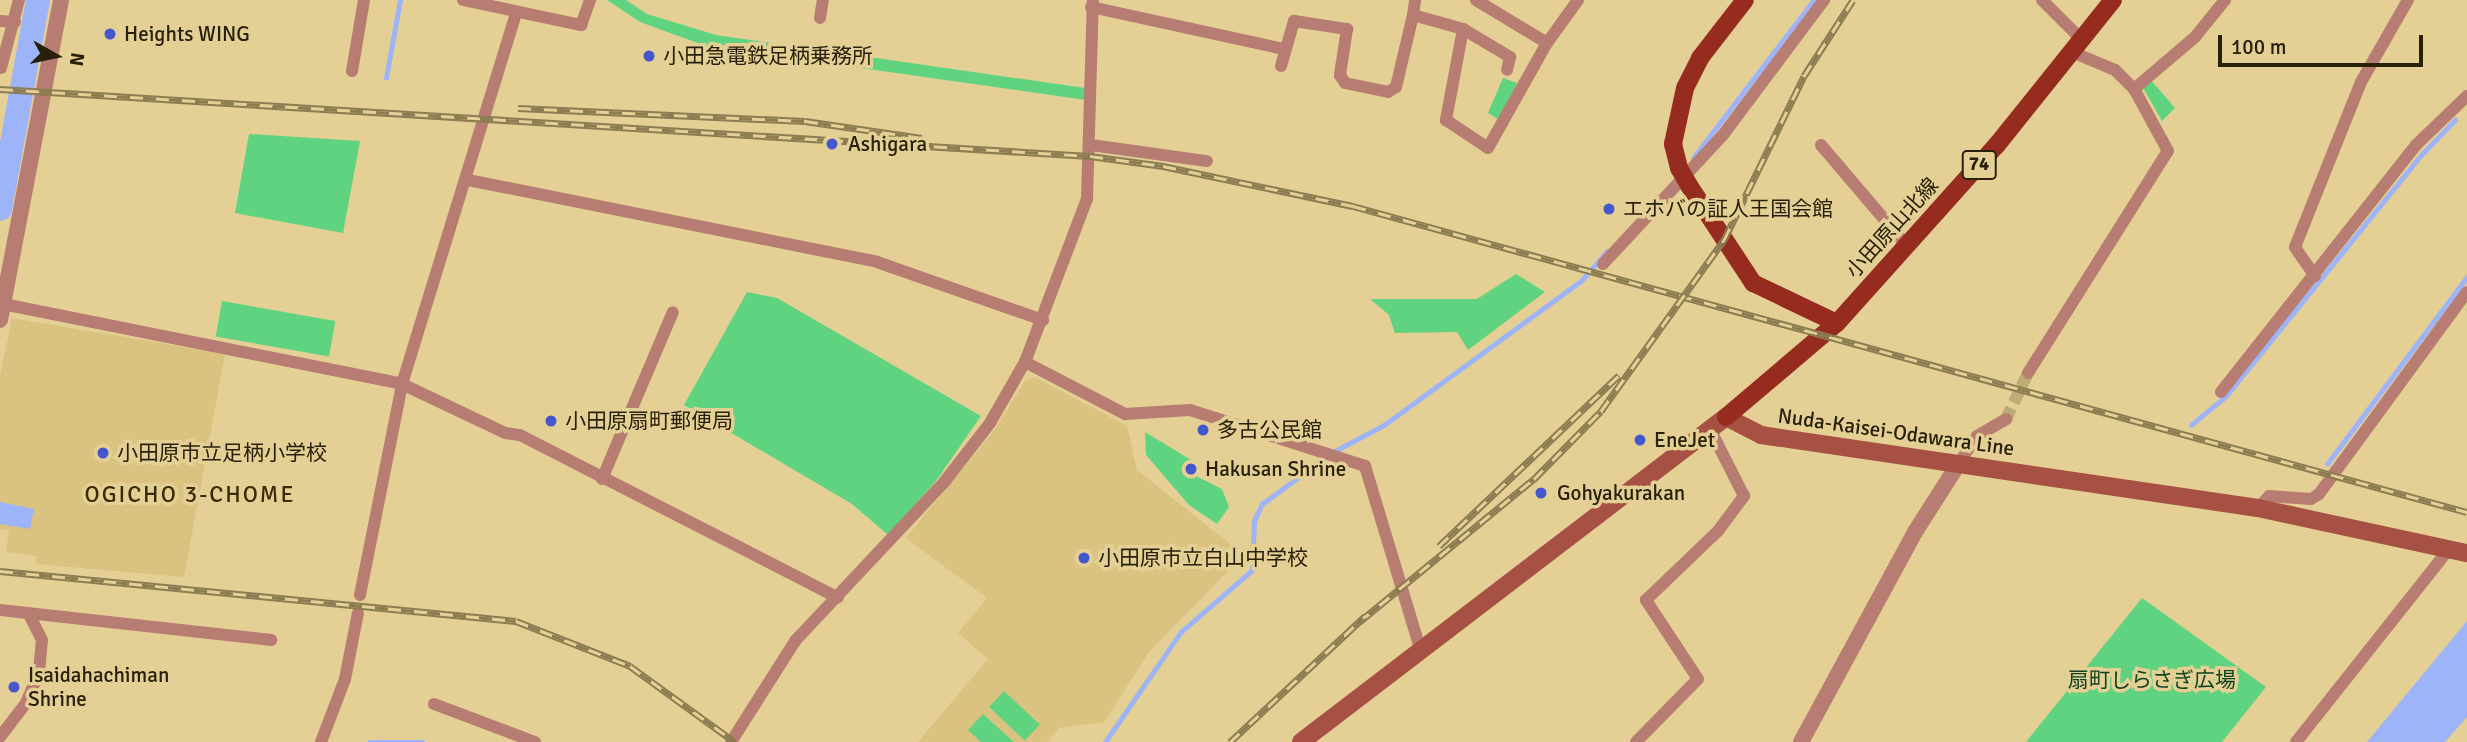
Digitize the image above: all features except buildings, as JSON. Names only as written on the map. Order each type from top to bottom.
[{"type":"main road","points":[[1745,0],[1700,58],[1685,88],[1673,144],[1679,168],[1753,282],[1837,323]]},
{"type":"main road","name":"小田原山北線","points":[[1726,417],[1837,323],[2077,46],[2113,0]]},
{"type":"main road","points":[[1300,742],[1726,417]]},
{"type":"main road","name":"Nuda-Kaisei-Odawara Line","points":[[1726,417],[1761,435],[2258,508],[2459,551]]},
{"type":"street","points":[[1,68],[19,0]]},
{"type":"street","points":[[61,0],[1,312],[401,384],[505,433],[520,435],[838,598]]},
{"type":"street","points":[[352,71],[364,0]]},
{"type":"street","points":[[463,0],[581,25],[590,0]]},
{"type":"street","points":[[820,18],[823,0]]},
{"type":"street","points":[[1281,66],[1294,21],[1347,29],[1340,75],[1345,83],[1388,92],[1396,87],[1415,0]]},
{"type":"street","points":[[1476,0],[1547,43]]},
{"type":"street","points":[[1463,29],[1446,120],[1488,148],[1547,43],[1578,0]]},
{"type":"street","points":[[1603,264],[1723,135],[1824,0]]},
{"type":"street","points":[[2028,373],[2168,151],[2134,89],[2115,71],[2077,46],[2042,0]]},
{"type":"street","points":[[2134,89],[2195,37],[2225,0]]},
{"type":"street","points":[[2315,276],[2295,247],[2361,82],[2408,0]]},
{"type":"street","points":[[731,742],[795,642],[945,481],[990,422],[1025,362],[1082,221],[1091,145],[1092,3],[1284,49]]},
{"type":"street","points":[[360,595],[401,384],[468,180],[516,13]]},
{"type":"street","points":[[1413,15],[1463,29],[1510,57],[1507,70]]},
{"type":"street","points":[[0,21],[15,22]]},
{"type":"street","points":[[2221,392],[2416,145],[2467,96]]},
{"type":"street","points":[[1091,145],[1208,161]]},
{"type":"street","points":[[1821,145],[1906,245]]},
{"type":"street","points":[[468,180],[877,262],[1043,320]]},
{"type":"street","points":[[2258,508],[2269,496],[2311,499],[2319,494],[2467,292]]},
{"type":"street","points":[[602,479],[673,312]]},
{"type":"street","points":[[1025,362],[1125,414],[1181,409],[1362,464],[1372,475],[1421,652]]},
{"type":"street","points":[[1801,742],[1915,532],[1977,436],[2006,419]]},
{"type":"street","points":[[1636,742],[1698,679],[1646,600],[1718,531],[1744,496],[1710,429]]},
{"type":"street","points":[[2296,742],[2459,551]]},
{"type":"street","points":[[0,610],[271,640]]},
{"type":"street","points":[[0,737],[26,703],[39,673],[42,640],[28,613]]},
{"type":"street","points":[[321,742],[345,679],[358,613]]},
{"type":"street","points":[[434,704],[542,742]]},
{"type":"shaded area","name":"小田原市立足柄小学校","points":[[12,318],[225,354],[184,577],[36,564],[37,556],[6,552],[9,530],[0,529],[0,377]]},
{"type":"shaded area","name":"小田原市立白山中学校","points":[[1035,377],[1127,426],[1137,470],[1238,550],[1233,566],[1149,652],[1104,722],[1059,728],[1047,742],[918,742],[988,659],[958,633],[987,598],[906,538],[995,429],[1025,381]]},
{"type":"green space","points":[[607,0],[626,0],[647,14],[716,35],[1085,88],[1086,100],[706,46],[640,22]]},
{"type":"green space","points":[[1503,78],[1517,83],[1499,120],[1488,113]]},
{"type":"green space","points":[[2150,79],[2175,108],[2162,121],[2142,86]]},
{"type":"green space","points":[[249,134],[360,141],[343,233],[235,213]]},
{"type":"green space","points":[[1516,274],[1545,292],[1468,350],[1457,332],[1395,333],[1389,315],[1370,299],[1477,299]]},
{"type":"green space","points":[[747,292],[777,298],[981,416],[936,481],[888,535],[852,504],[684,405]]},
{"type":"green space","points":[[222,301],[335,321],[329,356],[216,336]]},
{"type":"green space","points":[[1145,432],[1191,460],[1196,476],[1222,489],[1229,507],[1217,524],[1189,505],[1146,455]]},
{"type":"green space","name":"扇町しらさぎ広場","points":[[2142,598],[2266,687],[2222,742],[2026,742]]},
{"type":"green space","points":[[1004,691],[1040,724],[1025,741],[989,707]]},
{"type":"green space","points":[[983,714],[1014,742],[981,742],[968,730]]},
{"type":"water","points":[[0,502],[34,509],[30,529],[0,524]]},
{"type":"water","points":[[2467,621],[2467,717],[2445,742],[2367,742]]},
{"type":"waterway","points":[[0,209],[38,0]]},
{"type":"waterway","points":[[386,78],[400,0]]},
{"type":"waterway","points":[[1693,158],[1814,0]]},
{"type":"waterway","points":[[2191,425],[2226,396],[2423,153],[2455,120]]},
{"type":"waterway","points":[[1333,452],[1384,425],[1582,280],[1607,251]]},
{"type":"waterway","points":[[2327,464],[2467,277]]},
{"type":"waterway","points":[[1105,742],[1181,632],[1252,570],[1254,521],[1262,504],[1326,457]]},
{"type":"waterway","points":[[370,742],[423,742]]},
{"type":"tunnel","points":[[2006,419],[2028,373]]},
{"type":"railway","points":[[1359,622],[1534,479],[1601,411],[1724,240],[1804,76],[1853,0]]},
{"type":"railway","points":[[0,89],[1090,156],[1163,166],[1353,206],[2467,512]]},
{"type":"railway","points":[[518,108],[805,121],[922,138]]},
{"type":"railway","points":[[1439,546],[1619,375]]},
{"type":"railway","points":[[0,571],[516,621],[630,666],[735,742]]},
{"type":"railway","points":[[1230,742],[1365,616]]},
{"type":"place","name":"Heights WING","points":[[110,34]]},
{"type":"place","name":"小田急電鉄足柄乗務所","points":[[649,56]]},
{"type":"place","name":"Ashigara","points":[[832,144]]},
{"type":"place","name":"エホバの証人王国会館","points":[[1609,209]]},
{"type":"place","name":"小田原扇町郵便局","points":[[551,421]]},
{"type":"place","name":"多古公民館","points":[[1203,430]]},
{"type":"place","name":"EneJet","points":[[1640,440]]},
{"type":"place","name":"小田原市立足柄小学校","points":[[103,453]]},
{"type":"place","name":"Hakusan Shrine","points":[[1191,469]]},
{"type":"place","name":"Gohyakurakan","points":[[1541,493]]},
{"type":"place","name":"小田原市立白山中学校","points":[[1084,558]]},
{"type":"place","name":"Isaidahachiman Shrine","points":[[14,687]]},
{"type":"district","name":"OGICHO 3-CHOME","points":[[190,495]]}]
